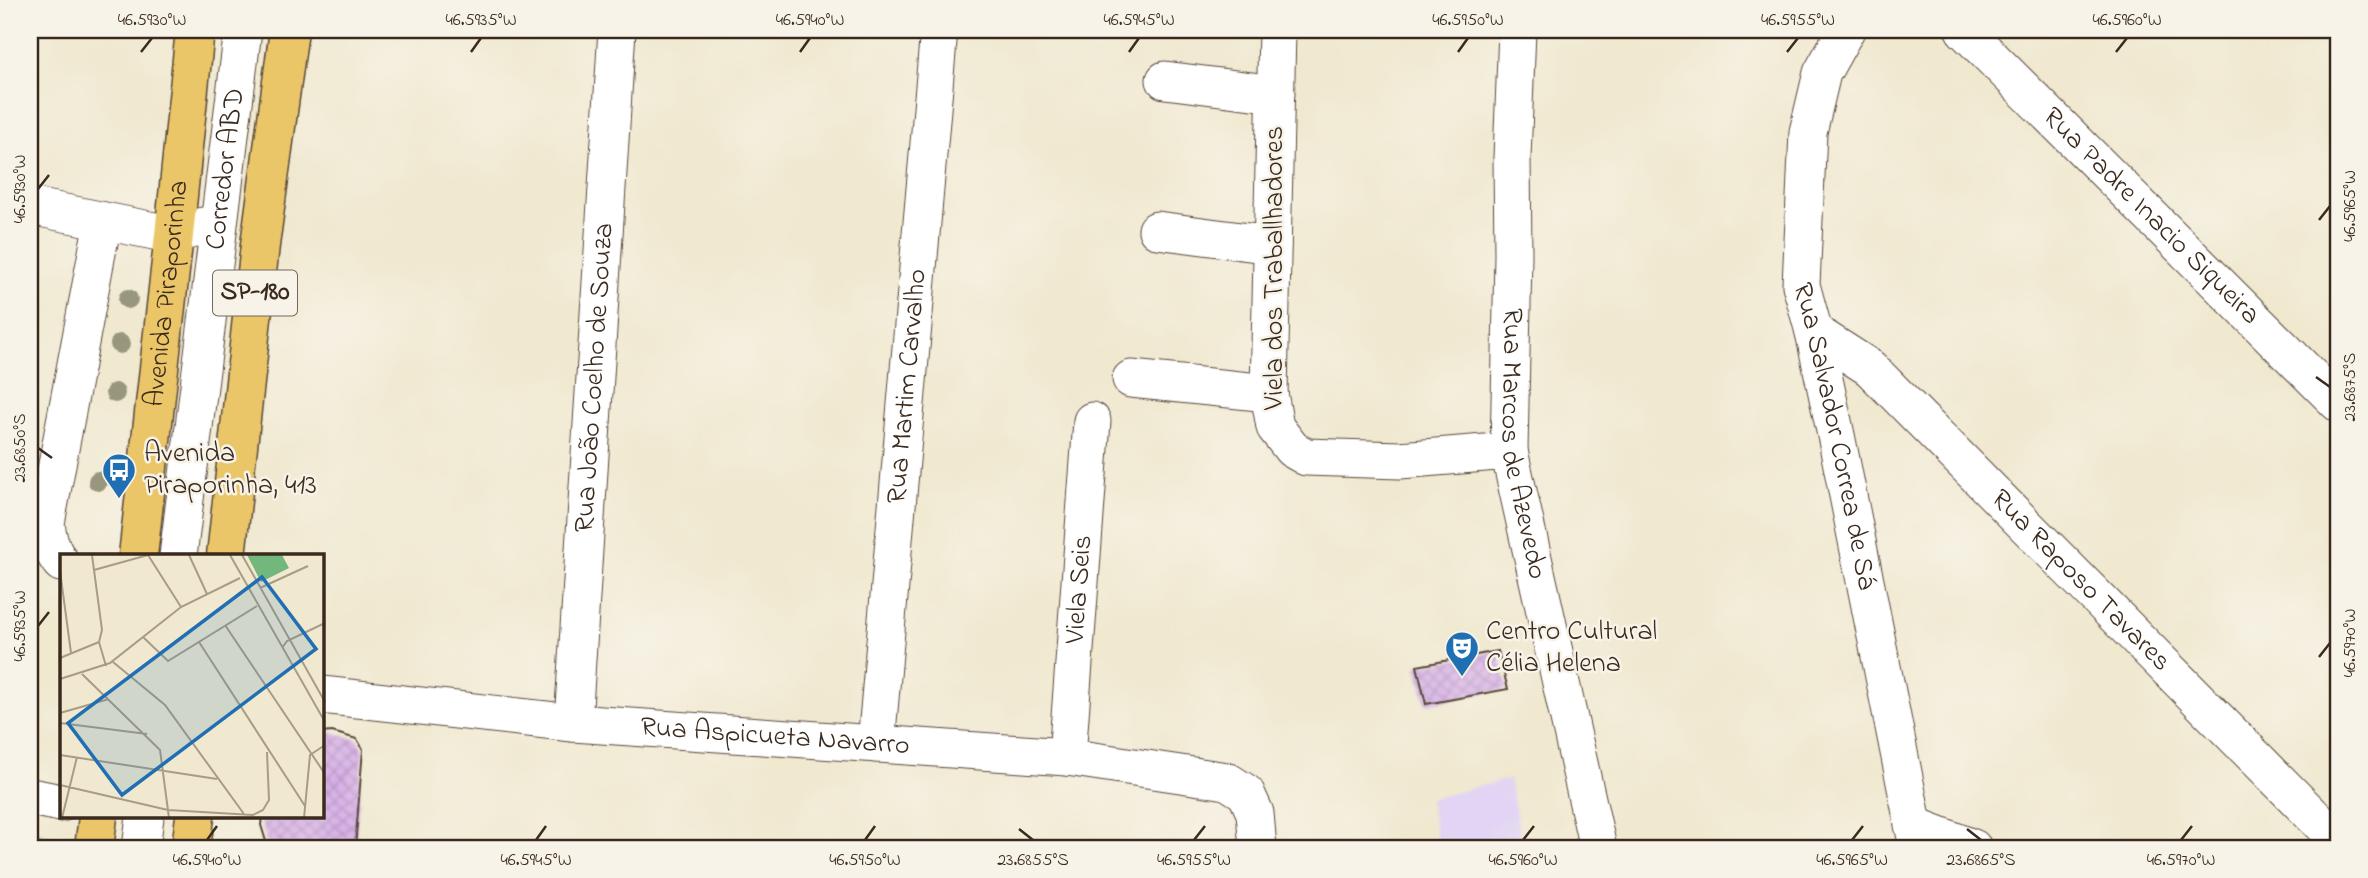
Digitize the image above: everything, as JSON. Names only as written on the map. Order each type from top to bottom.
[{"type":"main road","name":"Avenida Piraporinha","points":[[138,554],[195,30]]},
{"type":"main road","name":"SP-180","points":[[226,554],[265,206],[289,30]]},
{"type":"main road","points":[[94,848],[98,818]]},
{"type":"main road","points":[[191,848],[195,818]]},
{"type":"street","name":"Corredor ABD","points":[[178,554],[243,30]]},
{"type":"street","name":"Rua João Coelho de Souza","points":[[573,723],[617,30]]},
{"type":"street","name":"Rua Martim Carvalho","points":[[876,744],[939,30]]},
{"type":"street","name":"Viela dos Traballhadores","points":[[1277,30],[1269,393],[1275,427],[1293,449],[1306,457],[1400,460],[1509,452]]},
{"type":"street","name":"Rua Marcos de Azevedo","points":[[1517,30],[1512,158],[1509,452],[1598,848]]},
{"type":"street","name":"Rua Salvador Correa de Sá","points":[[1846,30],[1822,73],[1808,132],[1801,285],[1814,332],[1915,837]]},
{"type":"street","name":"Rua Padre Inacio Siqueira","points":[[1964,30],[2338,403]]},
{"type":"street","points":[[1165,80],[1276,94]]},
{"type":"street","points":[[30,206],[174,235],[265,206]]},
{"type":"street","points":[[60,562],[52,551],[46,523],[103,221]]},
{"type":"street","points":[[1157,230],[1272,245]]},
{"type":"street","name":"Rua Raposo Tavares","points":[[1814,332],[1870,368],[2338,841]]},
{"type":"street","points":[[1131,379],[1269,393]]},
{"type":"street","name":"Viela Seis","points":[[1067,757],[1092,421]]},
{"type":"street","name":"Rua Aspicueta Navarro","points":[[324,695],[573,723],[1067,757],[1227,781],[1246,793],[1255,813],[1258,848]]},
{"type":"street","points":[[30,797],[60,803]]},
{"type":"street","points":[[141,848],[145,818]]},
{"type":"street","points":[[1915,837],[1973,848]]},
{"type":"shaded area","points":[[1509,779],[1523,848],[1439,848],[1429,799]]},
{"type":"shaded area","points":[[30,828],[56,839],[55,848],[30,848]]},
{"type":"building","name":"Centro Cultural Célia Helena","points":[[1498,651],[1508,689],[1426,704],[1417,666]]},
{"type":"building","points":[[332,732],[357,739],[363,749],[355,848],[268,848],[261,825],[262,818],[324,818],[324,733]]},
{"type":"place","name":"Avenida Piraporinha, 413","points":[[119,500]]},
{"type":"place","name":"Centro Cultural Célia Helena","points":[[1462,678]]}]
